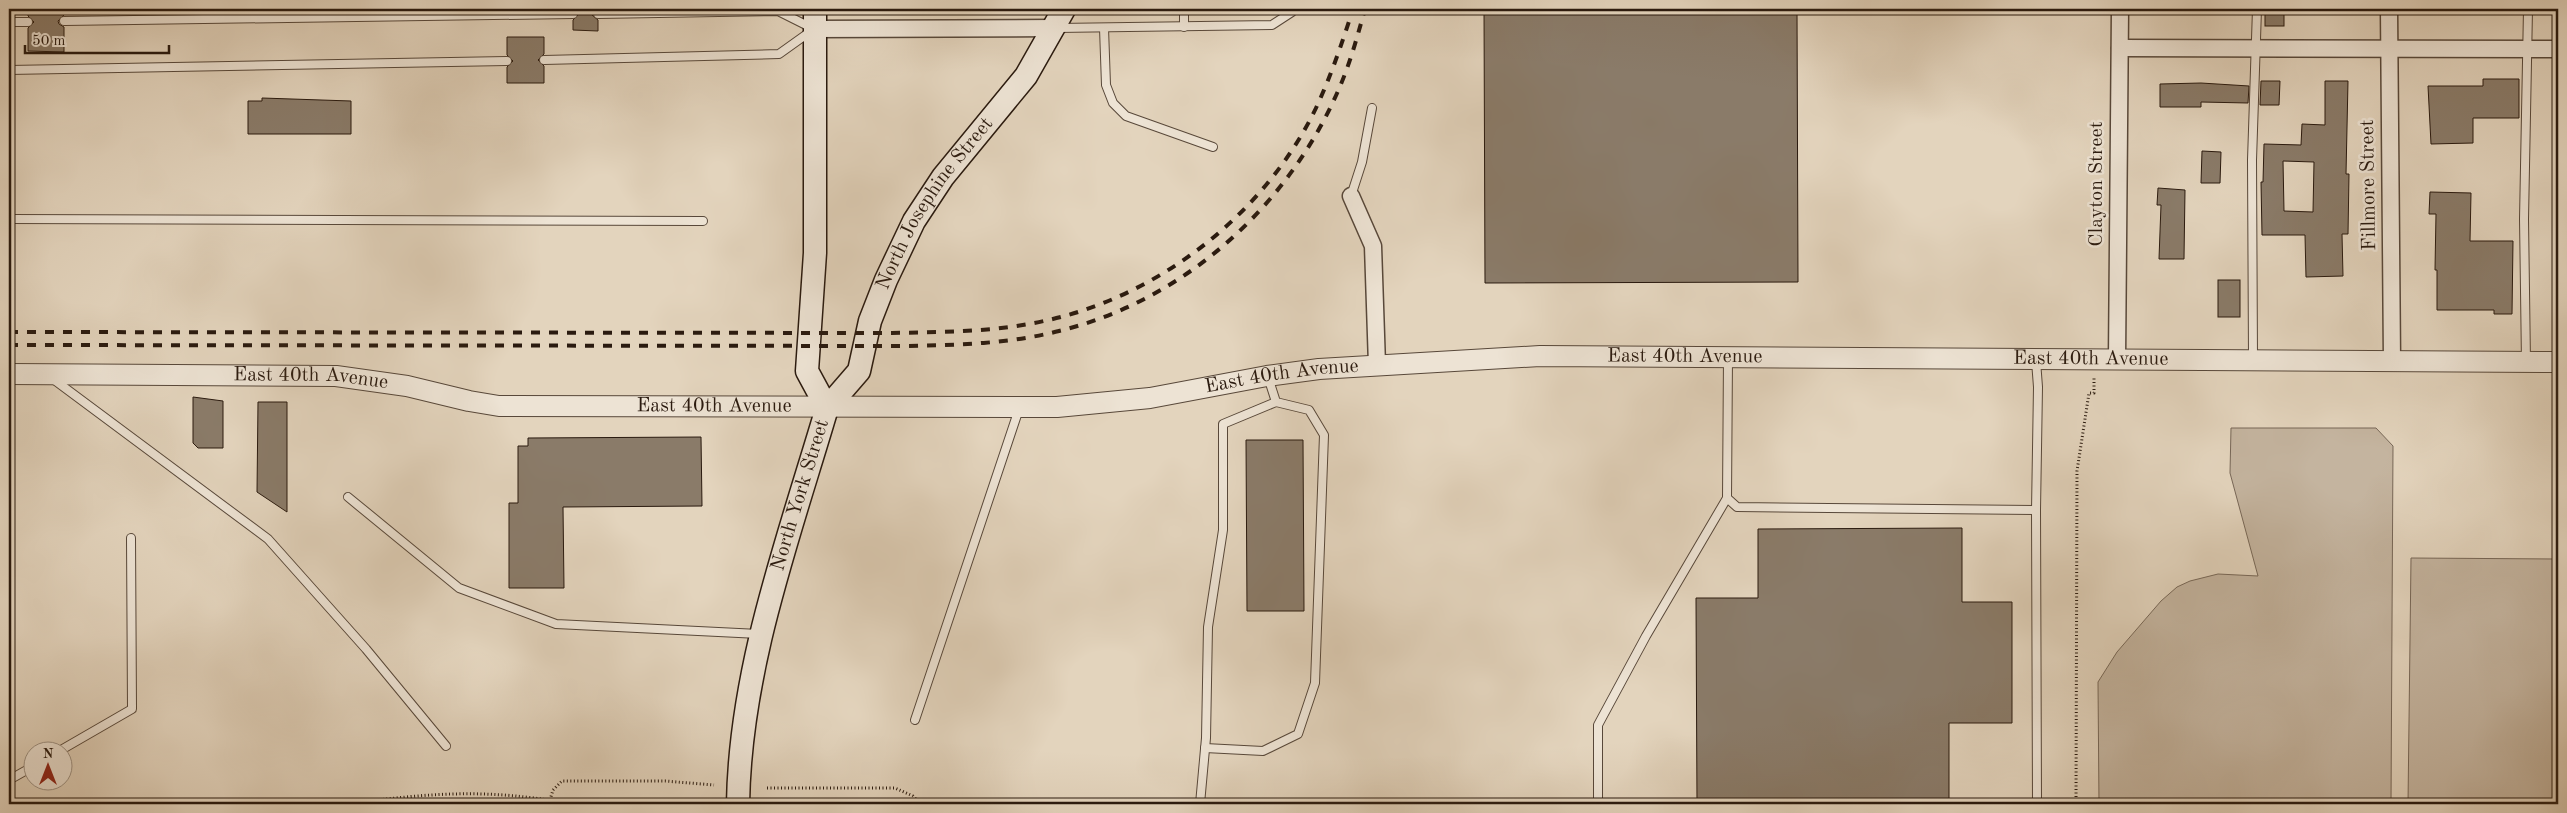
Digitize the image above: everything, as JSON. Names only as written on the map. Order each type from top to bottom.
[{"type":"main road","name":"North Josephine Street","points":[[827,408],[859,371],[870,320],[886,280],[914,221],[943,177],[1026,76],[1060,18]]},
{"type":"main road","name":"North York Street","points":[[738,802],[748,698],[761,634],[827,408],[807,372],[815,253],[814,19]]},
{"type":"street","name":"Clayton Street","points":[[2117,360],[2120,9]]},
{"type":"street","name":"Fillmore Street","points":[[2389,9],[2392,361]]},
{"type":"street","points":[[814,19],[1060,18]]},
{"type":"street","points":[[2120,48],[2558,49]]},
{"type":"street","points":[[1351,196],[1373,246],[1377,365]]},
{"type":"street","name":"East 40th Avenue","points":[[9,374],[336,376],[407,386],[499,406],[1057,407],[1122,402],[1268,376],[1377,365],[1540,356],[2558,362]]},
{"type":"lane","points":[[1184,9],[1184,27]]},
{"type":"lane","points":[[1060,18],[1104,28],[1272,25],[1294,9]]},
{"type":"lane","points":[[2253,361],[2252,160],[2257,9]]},
{"type":"lane","points":[[2526,362],[2524,219],[2528,9]]},
{"type":"lane","points":[[598,14],[778,11],[814,19]]},
{"type":"lane","points":[[64,21],[573,14]]},
{"type":"lane","points":[[544,60],[778,54],[814,19]]},
{"type":"lane","points":[[9,22],[28,22]]},
{"type":"lane","points":[[1104,28],[1106,85],[1114,103],[1126,116],[1213,147]]},
{"type":"lane","points":[[9,70],[507,61]]},
{"type":"lane","points":[[1351,196],[1362,162],[1372,108]]},
{"type":"lane","points":[[9,219],[703,221]]},
{"type":"lane","points":[[1598,804],[1598,725],[1646,636],[1727,498],[1728,357]]},
{"type":"lane","points":[[2035,359],[2038,388],[2036,510],[2037,804]]},
{"type":"lane","points":[[47,374],[268,539],[366,648],[446,746]]},
{"type":"lane","points":[[1268,376],[1276,402]]},
{"type":"lane","points":[[1200,804],[1205,748],[1208,627],[1224,530],[1224,424],[1276,402],[1309,410],[1324,435],[1315,683],[1298,734],[1263,751],[1205,748]]},
{"type":"lane","points":[[915,720],[1020,407]]},
{"type":"lane","points":[[348,497],[459,588],[556,624],[761,634]]},
{"type":"lane","points":[[1727,498],[1737,507],[2036,510]]},
{"type":"lane","points":[[72,744],[132,709],[131,538]]},
{"type":"lane","points":[[9,780],[22,773]]},
{"type":"path","points":[[2076,804],[2077,471],[2089,393],[2094,393],[2094,378]]},
{"type":"path","points":[[550,800],[553,790],[562,781],[665,781],[714,785]]},
{"type":"path","points":[[767,788],[895,788],[914,796],[920,804]]},
{"type":"path","points":[[348,804],[405,796],[477,792],[510,794],[570,804]]},
{"type":"shaded area","points":[[2231,428],[2376,428],[2393,446],[2391,804],[2099,804],[2098,682],[2117,652],[2161,601],[2177,587],[2190,581],[2218,574],[2258,576],[2230,473]]},
{"type":"shaded area","points":[[2411,558],[2558,559],[2555,804],[2408,804]]},
{"type":"building","points":[[28,9],[65,9],[64,15],[58,21],[64,27],[64,52],[28,51],[28,28],[34,22],[28,16]]},
{"type":"building","points":[[575,9],[596,9],[592,15],[598,20],[598,31],[573,30],[573,20],[579,14]]},
{"type":"building","points":[[1484,9],[1797,9],[1798,282],[1485,283]]},
{"type":"building","points":[[2265,9],[2284,9],[2284,26],[2265,26]]},
{"type":"building","points":[[507,37],[544,37],[544,54],[538,60],[544,66],[544,83],[507,83],[507,67],[513,61],[507,55]]},
{"type":"building","points":[[2483,79],[2519,79],[2519,118],[2473,118],[2473,143],[2431,144],[2428,86],[2483,86]]},
{"type":"building","points":[[2261,81],[2280,81],[2279,105],[2260,105]]},
{"type":"building","points":[[2325,81],[2348,81],[2346,174],[2349,174],[2348,234],[2342,234],[2343,276],[2306,277],[2305,235],[2262,235],[2261,182],[2263,182],[2264,144],[2301,145],[2302,124],[2325,125]],"holes":[[[2283,161],[2314,162],[2313,212],[2284,211]]]},
{"type":"building","points":[[2201,83],[2249,86],[2248,103],[2201,102],[2201,107],[2160,107],[2160,84]]},
{"type":"building","points":[[262,98],[351,101],[351,134],[248,134],[248,101],[262,101]]},
{"type":"building","points":[[2202,151],[2221,152],[2220,183],[2201,183]]},
{"type":"building","points":[[2158,188],[2185,190],[2184,259],[2159,259],[2161,205],[2157,205]]},
{"type":"building","points":[[2430,192],[2471,193],[2470,241],[2513,241],[2512,314],[2494,314],[2494,310],[2437,310],[2437,270],[2435,270],[2436,214],[2429,214]]},
{"type":"building","points":[[2218,280],[2240,280],[2240,317],[2218,317]]},
{"type":"building","points":[[193,397],[223,401],[223,448],[198,448],[193,443]]},
{"type":"building","points":[[258,402],[287,402],[287,512],[257,492]]},
{"type":"building","points":[[701,437],[702,506],[563,507],[564,588],[509,588],[509,503],[518,503],[518,446],[528,446],[528,438]]},
{"type":"building","points":[[1246,440],[1303,440],[1304,611],[1247,611]]},
{"type":"building","points":[[1962,528],[1962,602],[2012,602],[2012,723],[1949,723],[1949,804],[1697,804],[1696,598],[1758,598],[1758,529]]},
{"type":"railway","points":[[9,332],[892,333],[949,332],[1025,325],[1044,321],[1086,309],[1127,292],[1167,271],[1204,245],[1238,216],[1268,183],[1294,147],[1316,108],[1353,9]]},
{"type":"railway","points":[[9,345],[905,346],[1002,341],[1059,331],[1106,316],[1150,296],[1191,271],[1229,241],[1263,207],[1294,169],[1320,128],[1345,75],[1365,9]]}]
